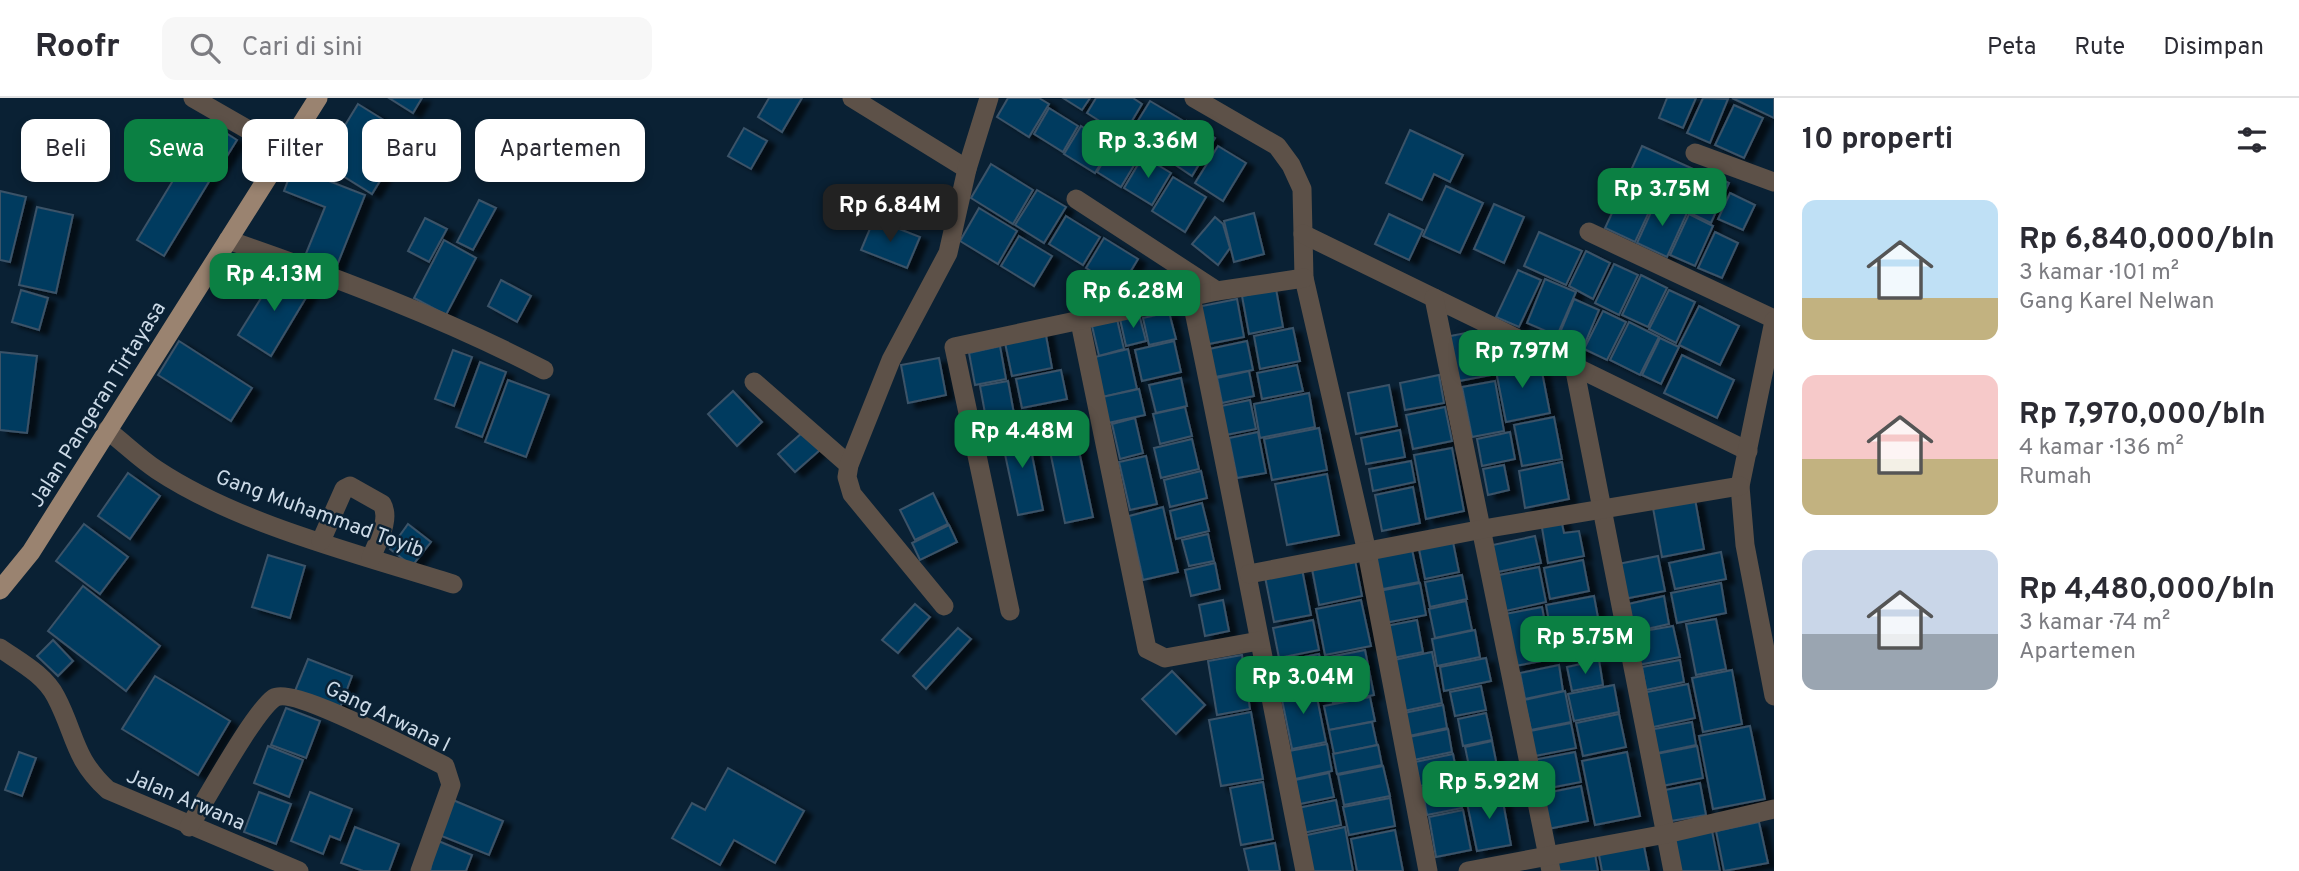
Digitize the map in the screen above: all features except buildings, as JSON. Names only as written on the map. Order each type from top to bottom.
[{"type":"main road","name":"Jalan Pangeran Tirtayasa","points":[[305,119],[318,98]]},
{"type":"main road","name":"Jalan Pangeran Tirtayasa","points":[[0,590],[31,552],[265,182]]},
{"type":"street","points":[[193,98],[242,126]]},
{"type":"street","points":[[852,98],[967,169]]},
{"type":"street","points":[[944,606],[852,494],[847,477],[849,465],[891,360],[948,253],[967,169],[989,98]]},
{"type":"street","points":[[1194,98],[1277,146],[1291,165],[1302,189],[1304,278],[1367,552],[1428,871]]},
{"type":"street","points":[[1695,153],[1774,182]]},
{"type":"street","points":[[1076,199],[1217,291]]},
{"type":"street","points":[[1589,232],[1774,320],[1741,486],[1745,545],[1774,696]]},
{"type":"street","points":[[1303,234],[1748,451]]},
{"type":"street","points":[[228,240],[294,263],[508,351],[544,370]]},
{"type":"street","points":[[1010,611],[954,347],[1217,291],[1304,278]]},
{"type":"street","points":[[1191,297],[1249,574],[1259,641],[1305,871]]},
{"type":"street","points":[[1434,298],[1549,864]]},
{"type":"street","points":[[1080,322],[1147,649],[1164,657],[1259,641]]},
{"type":"street","points":[[1574,366],[1673,871]]},
{"type":"street","points":[[754,382],[849,465]]},
{"type":"street","name":"Gang Muhammad Toyib","points":[[107,430],[157,470],[211,500],[321,541],[453,584]]},
{"type":"street","points":[[321,541],[344,489],[350,486],[382,504],[385,509],[386,519],[371,558]]},
{"type":"street","points":[[1249,574],[1483,529],[1741,486]]},
{"type":"street","name":"Jalan Arwana","points":[[0,648],[41,677],[56,696],[88,772],[124,799],[299,871]]},
{"type":"street","name":"Gang Arwana I","points":[[188,827],[258,717],[273,699],[281,695],[317,704],[445,766],[451,785],[420,871]]},
{"type":"street","points":[[1468,871],[1549,864],[1774,808]]}]
